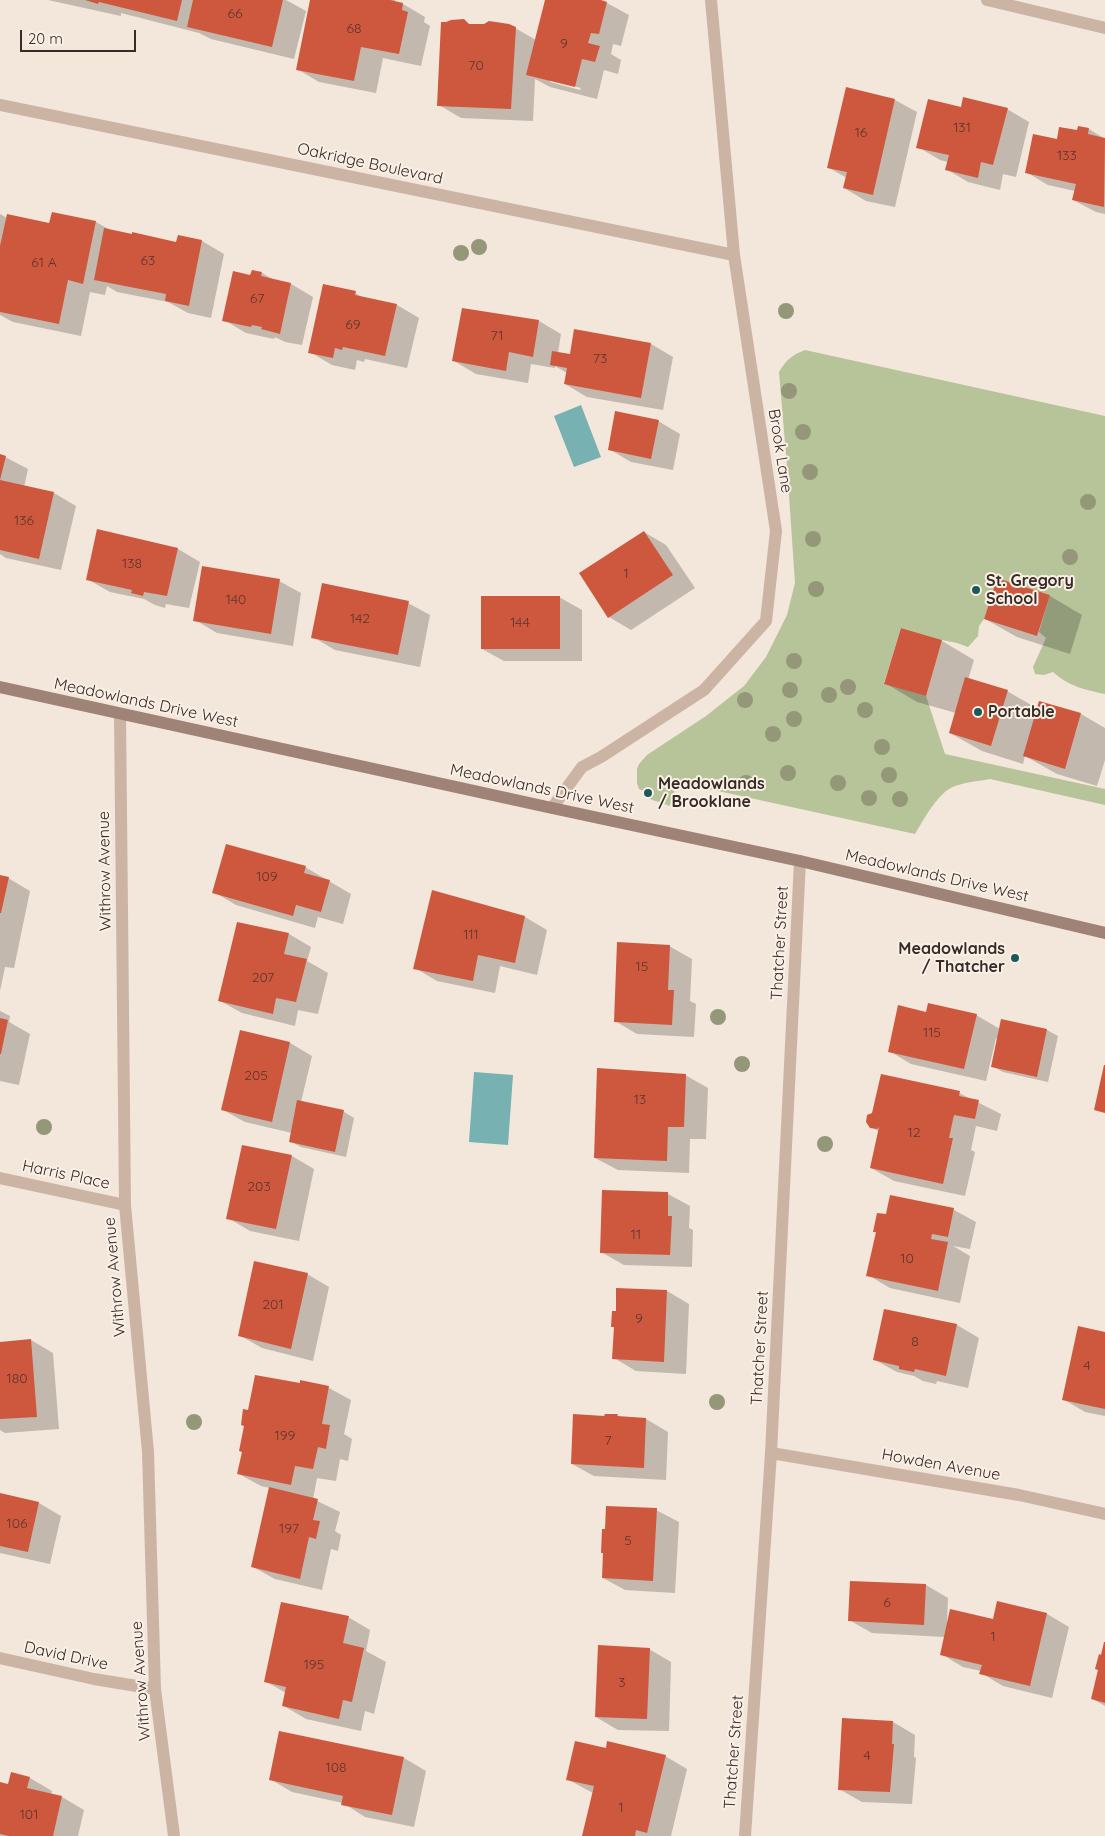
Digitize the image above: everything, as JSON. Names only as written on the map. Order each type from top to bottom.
[{"type":"main road","name":"Meadowlands Drive West","points":[[0,687],[800,861],[1105,933]]},
{"type":"street","name":"Brook Lane","points":[[552,808],[582,767],[601,757],[704,690],[766,621],[776,531],[734,255],[711,0]]},
{"type":"street","points":[[987,0],[1105,28]]},
{"type":"street","name":"Oakridge Boulevard","points":[[0,105],[734,255]]},
{"type":"street","name":"Withrow Avenue","points":[[120,714],[125,1205],[148,1452],[155,1689],[174,1836]]},
{"type":"street","name":"Thatcher Street","points":[[745,1836],[771,1453],[800,861]]},
{"type":"street","name":"Harris Place","points":[[0,1178],[125,1205]]},
{"type":"street","name":"Howden Avenue","points":[[771,1453],[1019,1495],[1105,1514]]},
{"type":"street","name":"David Drive","points":[[0,1658],[94,1679],[155,1689]]},
{"type":"green space","name":"St. Gregory School","points":[[805,350],[1105,416],[1105,694],[1077,687],[1053,672],[1044,675],[1035,674],[1033,667],[1046,638],[1039,632],[1050,595],[997,578],[984,619],[979,626],[978,636],[968,647],[901,628],[884,683],[926,696],[945,754],[1105,789],[1105,805],[990,779],[949,789],[932,806],[915,834],[677,782],[670,806],[647,798],[648,793],[639,789],[637,769],[639,764],[647,755],[706,716],[744,686],[766,657],[787,615],[795,583],[779,372],[790,358]]},
{"type":"water","points":[[581,405],[601,457],[574,467],[554,416]]},
{"type":"water","points":[[474,1072],[513,1075],[508,1145],[469,1142]]},
{"type":"building","points":[[85,0],[182,0],[177,21]]},
{"type":"building","points":[[193,0],[283,0],[272,47],[187,27]]},
{"type":"building","points":[[310,0],[390,0],[403,3],[402,10],[408,12],[399,54],[361,47],[354,81],[296,70]]},
{"type":"building","points":[[545,0],[601,0],[607,2],[599,34],[591,33],[588,43],[600,46],[595,62],[582,59],[575,87],[526,75]]},
{"type":"building","points":[[464,19],[469,24],[484,24],[489,21],[516,27],[511,109],[437,106],[441,22]]},
{"type":"building","points":[[846,87],[895,99],[873,195],[843,188],[847,172],[827,168]]},
{"type":"building","points":[[963,97],[1008,108],[993,165],[981,162],[978,178],[945,170],[949,155],[916,148],[928,99],[961,107]]},
{"type":"building","points":[[1078,126],[1089,128],[1088,134],[1105,138],[1104,207],[1072,200],[1076,184],[1025,173],[1033,134],[1057,139],[1059,127],[1077,130]]},
{"type":"building","points":[[52,212],[96,221],[83,284],[68,280],[59,324],[0,312],[0,246],[7,214],[49,223]]},
{"type":"building","points":[[104,228],[176,242],[178,235],[202,240],[189,306],[165,301],[166,294],[94,280]]},
{"type":"building","points":[[252,270],[262,272],[261,276],[291,283],[280,334],[261,329],[262,327],[252,325],[251,327],[222,321],[233,271],[250,275]]},
{"type":"building","points":[[323,284],[356,291],[355,295],[397,304],[385,356],[343,347],[342,350],[335,348],[333,358],[308,353]]},
{"type":"building","points":[[462,308],[539,320],[533,357],[509,352],[506,371],[452,361]]},
{"type":"building","points":[[574,329],[651,343],[641,398],[564,384],[567,368],[550,365],[552,351],[570,354]]},
{"type":"building","points":[[615,411],[659,420],[651,459],[608,450]]},
{"type":"building","points":[[0,454],[6,456],[0,480]]},
{"type":"building","points":[[0,480],[54,492],[39,559],[0,550]]},
{"type":"building","points":[[97,529],[178,548],[167,596],[144,592],[143,596],[131,593],[132,590],[86,580]]},
{"type":"building","points":[[644,531],[673,575],[608,618],[579,573]]},
{"type":"building","points":[[202,566],[280,579],[271,634],[193,621]]},
{"type":"building","points":[[997,578],[1050,595],[1037,636],[984,619]]},
{"type":"building","points":[[322,583],[409,601],[398,655],[311,638]]},
{"type":"building","points":[[481,596],[560,596],[560,649],[481,649]]},
{"type":"building","points":[[901,628],[942,640],[926,696],[884,684]]},
{"type":"building","name":"Portable","points":[[965,677],[1008,690],[991,746],[949,733]]},
{"type":"building","name":"Portable","points":[[1039,701],[1081,713],[1065,769],[1023,756]]},
{"type":"building","points":[[226,844],[306,866],[304,873],[330,880],[321,912],[296,905],[293,916],[212,893]]},
{"type":"building","points":[[0,875],[9,877],[1,913],[0,913]]},
{"type":"building","points":[[432,890],[525,916],[515,963],[478,955],[473,981],[413,969]]},
{"type":"building","points":[[237,922],[289,933],[284,954],[307,959],[296,1002],[276,998],[273,1014],[218,1001]]},
{"type":"building","points":[[617,942],[670,945],[668,990],[674,990],[672,1025],[614,1022]]},
{"type":"building","points":[[928,1003],[977,1014],[964,1069],[888,1052],[898,1005],[926,1012]]},
{"type":"building","points":[[0,1018],[8,1020],[1,1054],[0,1054]]},
{"type":"building","points":[[1001,1019],[1047,1029],[1037,1077],[991,1067]]},
{"type":"building","points":[[240,1030],[290,1042],[272,1122],[221,1110]]},
{"type":"building","points":[[1105,1065],[1105,1113],[1094,1110]]},
{"type":"building","points":[[597,1068],[686,1074],[684,1127],[668,1127],[667,1161],[594,1158]]},
{"type":"building","points":[[881,1074],[960,1091],[959,1096],[979,1100],[975,1119],[954,1115],[949,1138],[953,1138],[943,1184],[870,1168],[879,1127],[877,1129],[870,1128],[866,1122],[867,1115],[872,1113]]},
{"type":"building","points":[[297,1100],[344,1110],[335,1152],[289,1142]]},
{"type":"building","points":[[242,1145],[292,1155],[276,1229],[226,1219]]},
{"type":"building","points":[[602,1190],[668,1192],[668,1216],[672,1216],[670,1255],[600,1253]]},
{"type":"building","points":[[890,1195],[954,1208],[948,1237],[932,1234],[931,1239],[948,1242],[938,1291],[866,1276],[876,1232],[873,1232],[877,1213],[886,1214]]},
{"type":"building","points":[[254,1261],[308,1273],[291,1349],[238,1336]]},
{"type":"building","points":[[616,1288],[667,1290],[664,1362],[612,1359],[614,1327],[611,1327],[612,1311],[616,1311]]},
{"type":"building","points":[[884,1309],[957,1324],[946,1376],[915,1369],[914,1372],[899,1369],[899,1366],[873,1360]]},
{"type":"building","points":[[1078,1326],[1105,1332],[1105,1409],[1062,1400]]},
{"type":"building","points":[[31,1339],[37,1417],[0,1419],[0,1342]]},
{"type":"building","points":[[255,1375],[300,1383],[300,1380],[329,1386],[322,1424],[330,1425],[326,1449],[318,1447],[313,1469],[295,1466],[291,1485],[237,1474],[242,1452],[239,1451],[244,1426],[241,1425],[243,1409],[248,1410]]},
{"type":"building","points":[[573,1414],[604,1416],[605,1414],[618,1414],[617,1416],[646,1418],[644,1468],[571,1464]]},
{"type":"building","points":[[269,1487],[318,1499],[313,1520],[320,1521],[316,1539],[309,1537],[300,1579],[251,1567]]},
{"type":"building","points":[[0,1493],[39,1502],[28,1552],[0,1546]]},
{"type":"building","points":[[606,1506],[657,1508],[653,1581],[602,1578],[602,1529],[605,1529]]},
{"type":"building","points":[[850,1581],[926,1584],[924,1625],[848,1621]]},
{"type":"building","points":[[997,1601],[1047,1613],[1030,1686],[979,1674],[982,1665],[940,1655],[950,1609],[993,1619]]},
{"type":"building","points":[[281,1602],[349,1616],[343,1643],[364,1648],[352,1702],[343,1700],[339,1719],[282,1706],[286,1687],[264,1682]]},
{"type":"building","points":[[1104,1642],[1105,1703],[1091,1699],[1098,1670],[1095,1669]]},
{"type":"building","points":[[598,1645],[650,1648],[647,1719],[595,1717]]},
{"type":"building","points":[[842,1718],[893,1721],[892,1744],[894,1744],[890,1792],[838,1790]]},
{"type":"building","points":[[279,1731],[404,1757],[392,1815],[341,1805],[343,1796],[269,1780]]},
{"type":"building","points":[[575,1741],[606,1748],[607,1741],[666,1755],[647,1833],[636,1830],[635,1836],[582,1836],[594,1786],[566,1780]]},
{"type":"building","points":[[11,1772],[30,1777],[27,1788],[62,1796],[53,1836],[9,1836],[0,1834],[0,1782],[8,1784]]},
{"type":"place","name":"St. Gregory School","points":[[976,590]]},
{"type":"place","name":"Portable","points":[[978,712]]},
{"type":"place","name":"Meadowlands / Brooklane","points":[[648,793]]},
{"type":"place","name":"Meadowlands / Thatcher","points":[[1015,958]]}]
